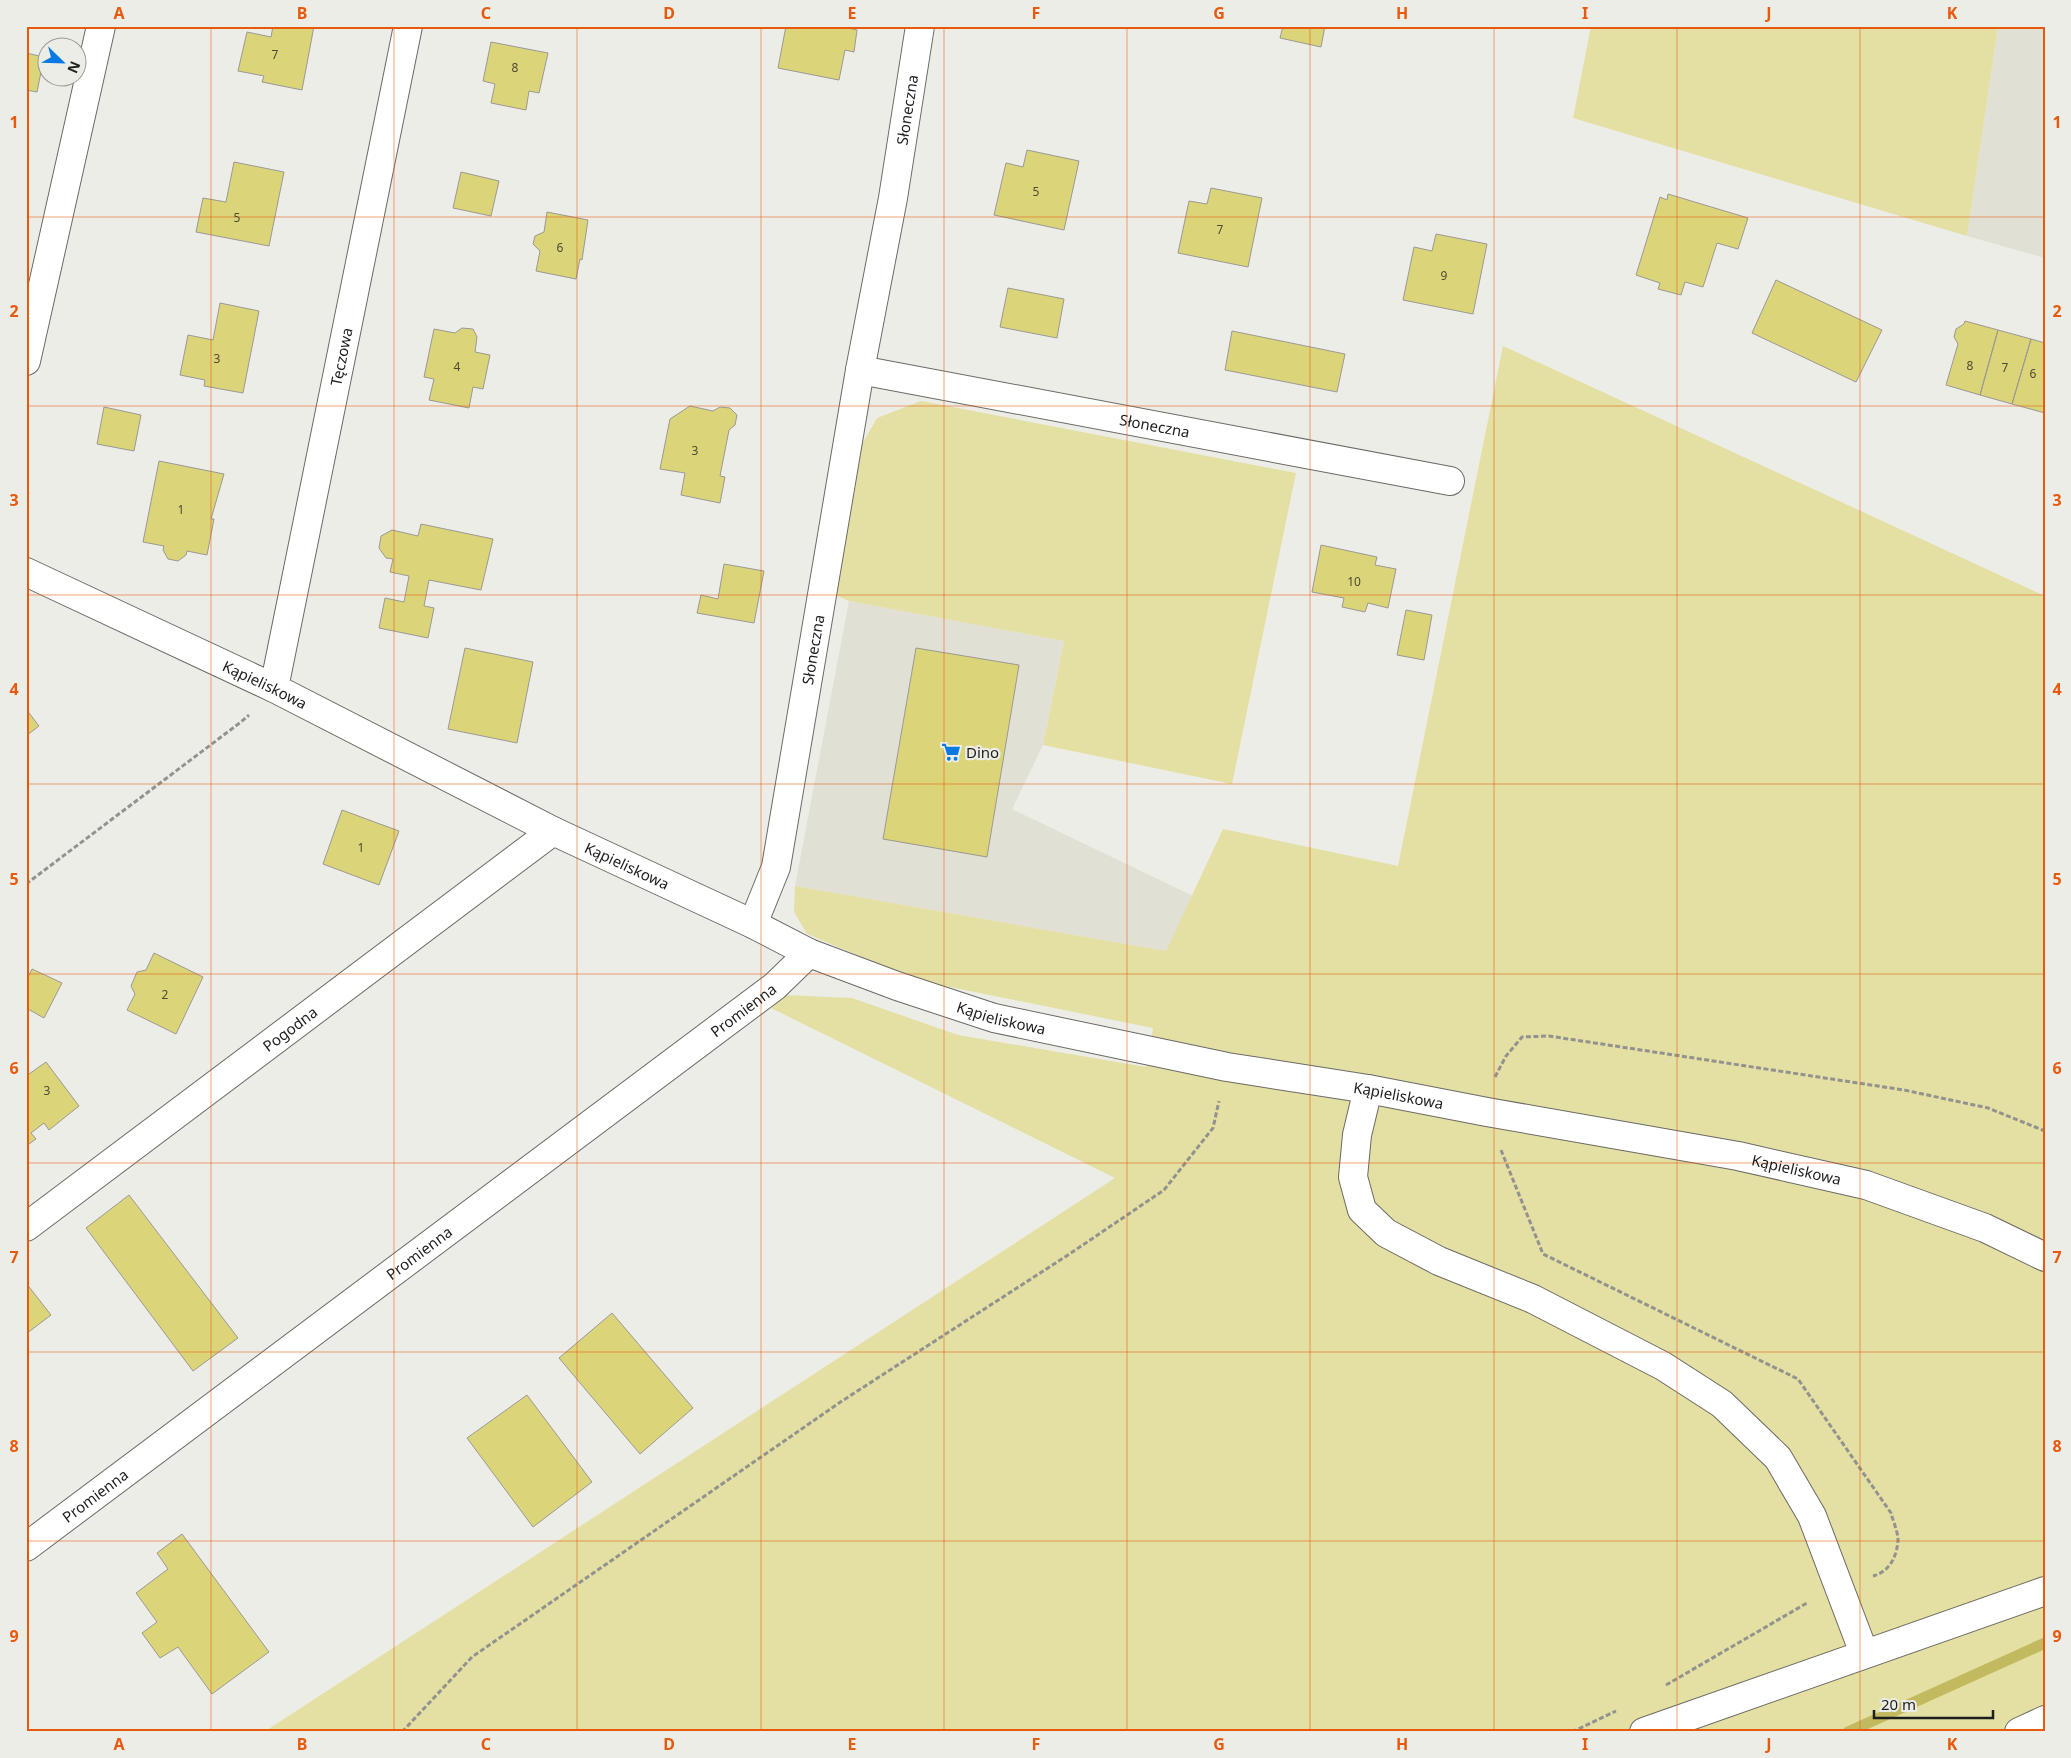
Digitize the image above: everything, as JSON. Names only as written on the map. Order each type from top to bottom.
[{"type":"main road","points":[[26,361],[100,26]]},
{"type":"main road","name":"Tęczowa","points":[[274,688],[408,26]]},
{"type":"main road","name":"Słoneczna","points":[[753,924],[776,867],[860,370],[893,198],[920,26]]},
{"type":"main road","name":"Słoneczna","points":[[860,370],[1450,481]]},
{"type":"main road","name":"Kąpieliskowa","points":[[26,572],[274,688],[553,831],[753,924],[809,953],[897,986],[994,1018],[1228,1067],[1368,1089],[1738,1156],[1866,1185],[1985,1228],[2045,1257]]},
{"type":"main road","name":"Pogodna","points":[[26,1227],[553,831]]},
{"type":"main road","name":"Promienna","points":[[26,1547],[775,986],[809,953]]},
{"type":"main road","points":[[1368,1089],[1357,1135],[1353,1177],[1362,1210],[1386,1234],[1439,1261],[1533,1299],[1663,1366],[1722,1404],[1778,1458],[1812,1516],[1864,1653]]},
{"type":"main road","points":[[1644,1732],[1864,1653],[2045,1591]]},
{"type":"main road","points":[[2019,1732],[2045,1720]]},
{"type":"path","points":[[26,884],[242,722],[274,688]]},
{"type":"path","points":[[1665,1685],[1838,1585],[1882,1574],[1893,1562],[1898,1539],[1891,1513],[1798,1379],[1543,1254],[1487,1112],[1491,1085],[1506,1056],[1522,1037],[1549,1036],[1904,1090],[1988,1108],[2045,1131]]},
{"type":"path","points":[[402,1732],[472,1657],[842,1400],[1068,1255],[1164,1190],[1213,1128],[1228,1067]]},
{"type":"path","points":[[1572,1732],[1622,1708]]},
{"type":"shaded area","points":[[1591,26],[1998,26],[1967,236],[1573,118]]},
{"type":"shaded area","points":[[1998,26],[2045,26],[2045,258],[1967,236]]},
{"type":"shaded area","points":[[1503,346],[2045,596],[2045,1732],[264,1732],[1115,1178],[771,1008],[786,995],[852,998],[958,1035],[1146,1067],[1153,1028],[920,981],[807,934],[794,912],[795,886],[1166,951],[1223,829],[1398,866]]},
{"type":"shaded area","points":[[921,401],[1296,473],[1232,784],[1043,745],[1064,641],[849,601],[835,595],[862,444],[877,418]]},
{"type":"shaded area","name":"Dino","points":[[849,601],[1064,641],[1043,745],[1012,809],[1193,896],[1166,951],[795,886]]},
{"type":"building","points":[[273,26],[314,26],[302,90],[262,82],[264,76],[238,71],[247,32],[271,37]]},
{"type":"building","points":[[786,26],[840,26],[857,30],[854,52],[845,50],[839,80],[778,68]]},
{"type":"building","points":[[1283,26],[1325,26],[1321,47],[1280,38]]},
{"type":"building","points":[[491,42],[548,53],[539,93],[529,91],[526,110],[491,103],[495,84],[483,81]]},
{"type":"building","points":[[26,53],[38,56],[38,87],[37,92],[26,90]]},
{"type":"building","points":[[1027,150],[1079,161],[1064,230],[994,215],[1006,163],[1023,167]]},
{"type":"building","points":[[234,162],[284,172],[269,246],[196,232],[203,198],[226,202]]},
{"type":"building","points":[[461,172],[499,181],[491,216],[453,208]]},
{"type":"building","points":[[1211,188],[1262,198],[1248,267],[1178,253],[1189,201],[1207,204]]},
{"type":"building","points":[[1668,194],[1748,218],[1738,249],[1717,243],[1703,287],[1685,282],[1681,295],[1658,289],[1660,283],[1636,275],[1660,197],[1667,200]]},
{"type":"building","points":[[547,212],[588,220],[582,260],[580,259],[576,279],[536,271],[540,251],[533,244],[535,236],[544,232]]},
{"type":"building","points":[[1436,234],[1487,244],[1473,314],[1403,300],[1414,247],[1432,251]]},
{"type":"building","points":[[1776,280],[1882,330],[1856,382],[1752,333]]},
{"type":"building","points":[[1008,288],[1064,299],[1057,338],[1000,327]]},
{"type":"building","points":[[220,303],[259,311],[243,393],[204,386],[205,380],[180,375],[188,335],[213,340]]},
{"type":"building","points":[[1965,321],[1998,330],[1980,395],[1946,385],[1958,344],[1954,337],[1956,329],[1964,324]]},
{"type":"building","points":[[462,328],[473,329],[477,337],[475,352],[490,355],[483,389],[473,387],[469,408],[429,400],[434,379],[424,377],[434,329],[455,333]]},
{"type":"building","points":[[1998,330],[2031,339],[2012,404],[1980,395]]},
{"type":"building","points":[[1232,331],[1345,354],[1337,392],[1225,370]]},
{"type":"building","points":[[2031,339],[2045,343],[2045,413],[2012,404]]},
{"type":"building","points":[[690,406],[713,411],[720,407],[730,408],[737,415],[735,425],[729,430],[720,476],[725,477],[720,503],[681,495],[685,473],[660,469],[670,419]]},
{"type":"building","points":[[104,407],[141,415],[134,451],[97,444]]},
{"type":"building","points":[[159,461],[224,474],[211,519],[214,519],[207,555],[187,551],[186,555],[178,561],[168,559],[163,550],[164,546],[143,542]]},
{"type":"building","points":[[421,524],[493,539],[481,590],[429,580],[424,606],[434,608],[428,638],[379,628],[385,598],[404,602],[409,576],[390,572],[393,559],[386,558],[379,548],[381,536],[392,530],[418,536]]},
{"type":"building","points":[[1321,545],[1377,557],[1375,565],[1396,569],[1388,608],[1368,603],[1365,612],[1342,607],[1344,598],[1312,592]]},
{"type":"building","points":[[724,564],[764,571],[754,623],[697,613],[701,595],[718,599]]},
{"type":"building","points":[[1406,610],[1432,615],[1424,660],[1397,655]]},
{"type":"building","points":[[465,648],[533,662],[517,743],[448,729]]},
{"type":"building","name":"Dino","points":[[916,648],[1019,665],[987,857],[883,839]]},
{"type":"building","points":[[26,709],[39,726],[26,736]]},
{"type":"building","points":[[342,810],[399,831],[379,885],[323,864]]},
{"type":"building","points":[[154,953],[203,977],[176,1034],[127,1010],[135,994],[131,986],[137,972],[146,970]]},
{"type":"building","points":[[32,969],[62,983],[44,1018],[26,1008],[26,981]]},
{"type":"building","points":[[46,1062],[79,1106],[49,1130],[44,1123],[31,1133],[36,1139],[26,1146],[26,1070],[29,1074]]},
{"type":"building","points":[[129,1195],[238,1338],[193,1371],[86,1228]]},
{"type":"building","points":[[26,1283],[51,1315],[26,1334]]},
{"type":"building","points":[[612,1313],[693,1408],[640,1454],[559,1358]]},
{"type":"building","points":[[527,1395],[592,1482],[533,1527],[467,1438]]},
{"type":"building","points":[[182,1534],[269,1652],[212,1694],[178,1647],[160,1658],[142,1633],[157,1622],[136,1593],[168,1569],[157,1553]]},
{"type":"waterway","points":[[1848,1732],[2045,1643]]},
{"type":"place","name":"Dino","points":[[951,752]]}]
